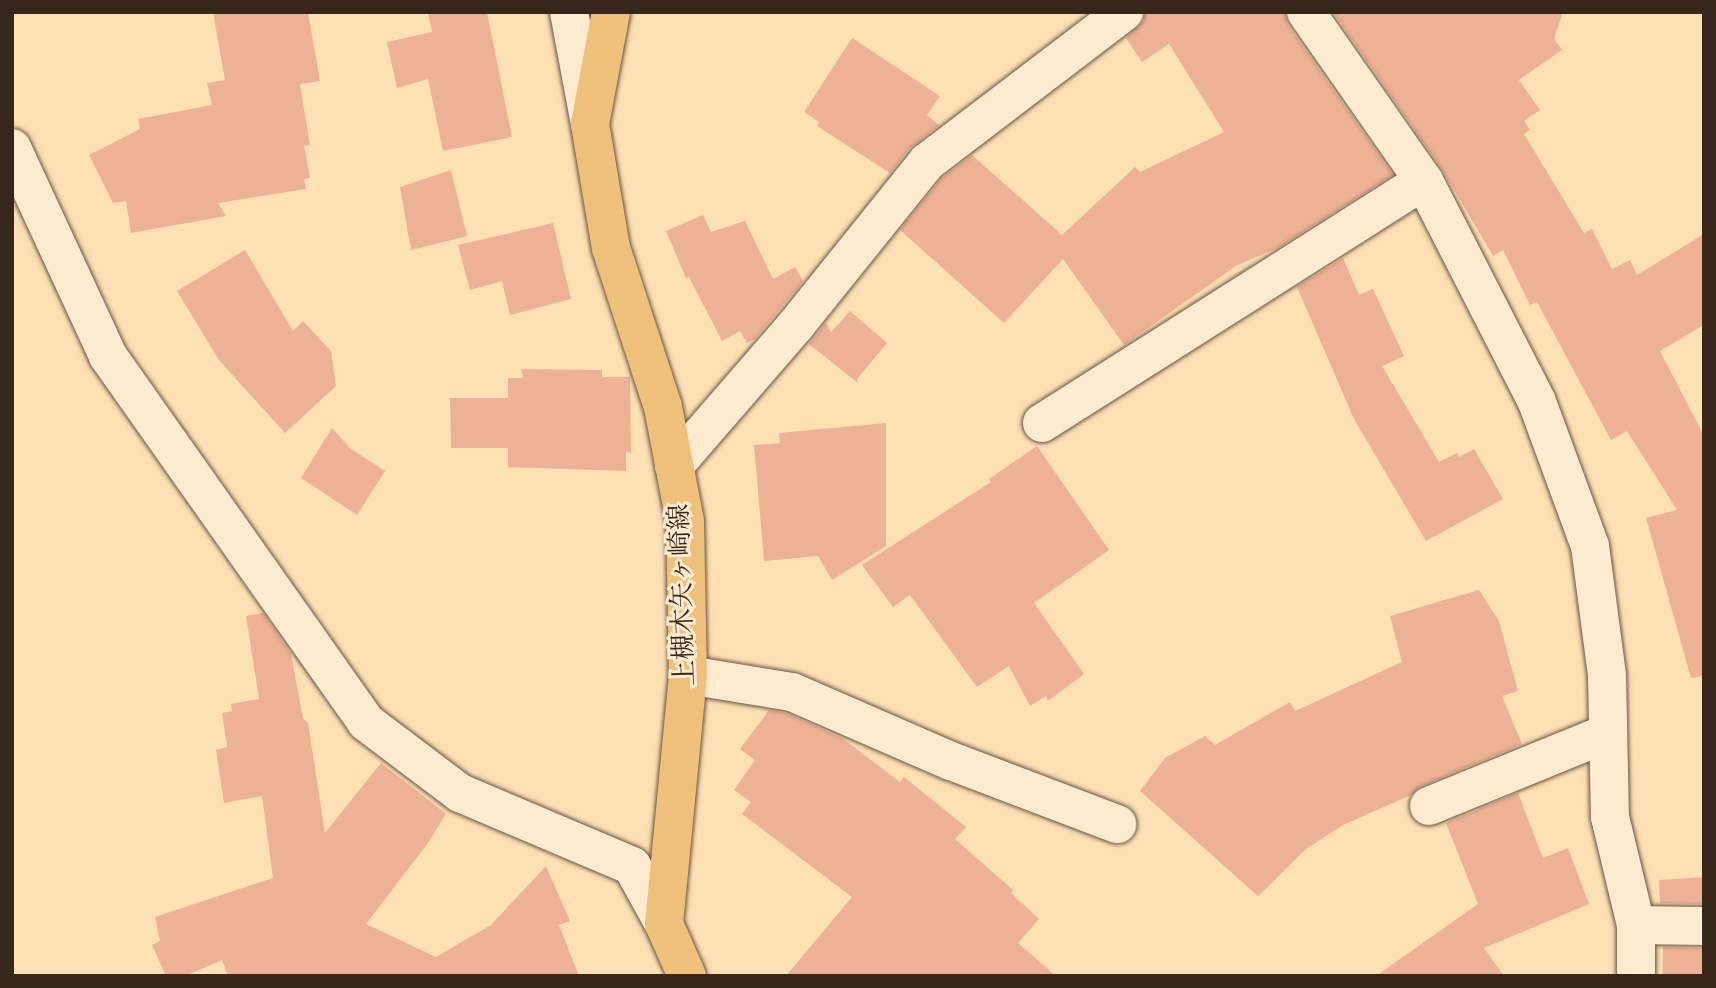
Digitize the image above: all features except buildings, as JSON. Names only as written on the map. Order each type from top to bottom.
[{"type":"main road","name":"上槻木矢ヶ崎線","points":[[611,12],[590,124],[611,248],[663,407],[685,521],[688,675],[664,924],[687,976]]},
{"type":"street","points":[[569,12],[590,124]]},
{"type":"street","points":[[674,466],[796,325],[927,162],[1124,12]]},
{"type":"street","points":[[1306,12],[1424,181],[1537,402],[1590,546],[1607,676],[1610,817],[1636,925],[1636,976]]},
{"type":"street","points":[[12,148],[108,356],[366,722],[460,793],[632,866],[664,924]]},
{"type":"street","points":[[1042,423],[1424,181]]},
{"type":"street","points":[[688,675],[792,692],[951,761],[1117,824]]},
{"type":"street","points":[[1429,806],[1608,733]]},
{"type":"street","points":[[1636,925],[1704,926]]}]
